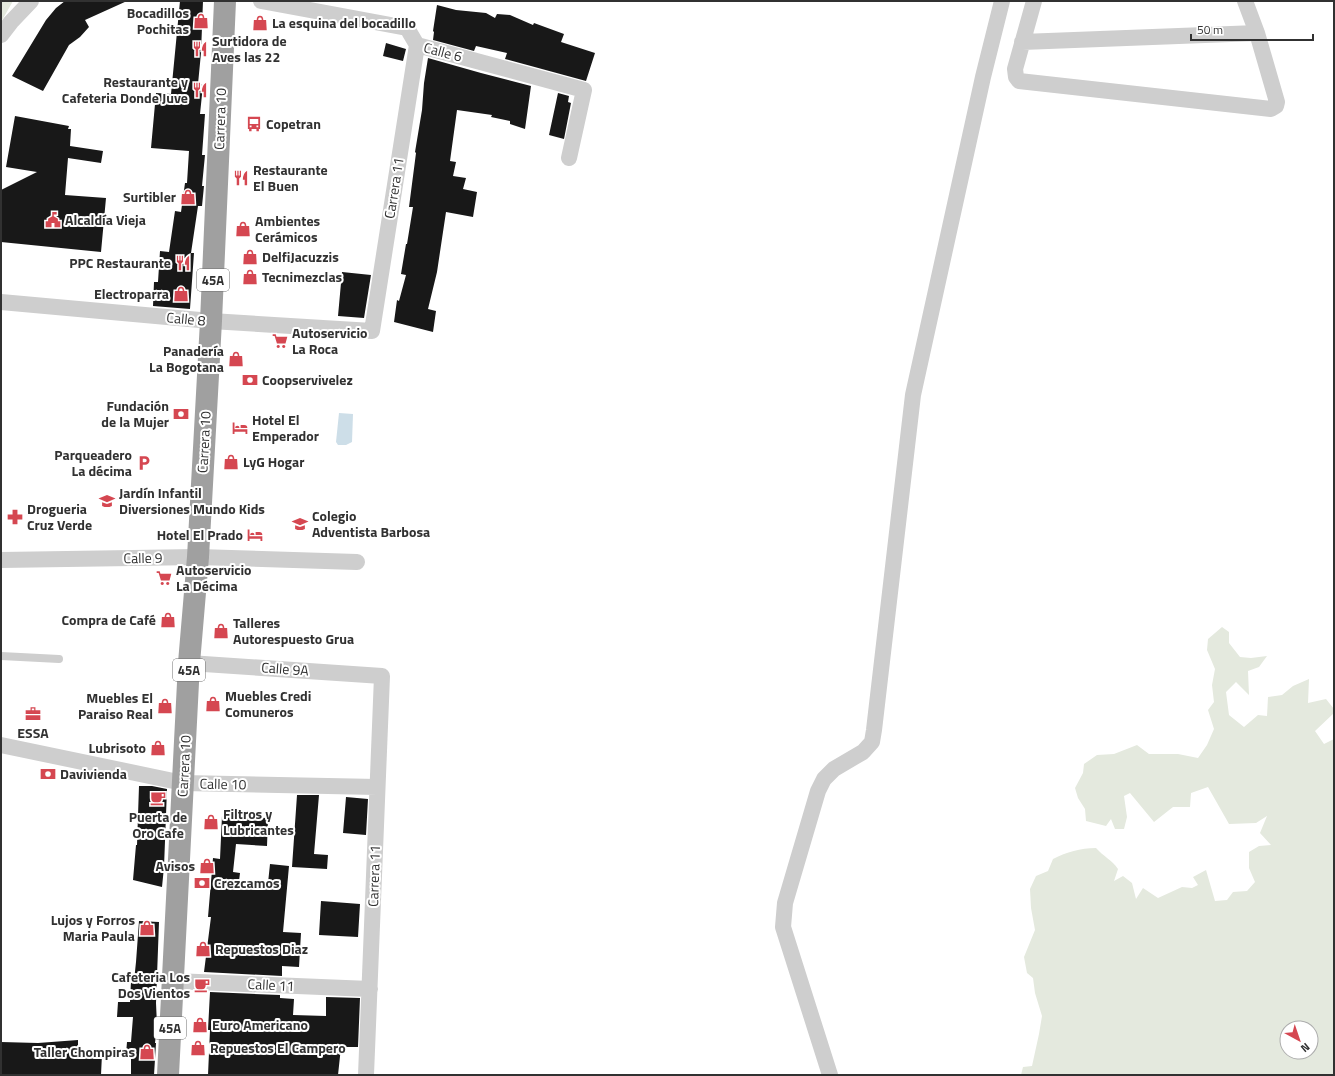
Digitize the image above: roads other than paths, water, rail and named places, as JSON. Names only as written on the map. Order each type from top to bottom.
[{"type":"highway","name":"Carrera 10","points":[[168,1075],[189,663],[198,557],[211,321],[225,1]]},
{"type":"street","points":[[1,35],[31,1]]},
{"type":"street","name":"Calle 6","points":[[262,1],[407,28],[417,44],[584,90],[569,158]]},
{"type":"street","points":[[830,1075],[783,927],[785,903],[818,791],[824,779],[834,769],[864,752],[872,742],[882,672],[913,395],[983,77],[1002,1]]},
{"type":"street","points":[[1034,1],[1015,69],[1016,77],[1019,81],[1271,109],[1276,106],[1277,102],[1258,33],[1245,1]]},
{"type":"street","points":[[1022,42],[1258,33]]},
{"type":"street","name":"Carrera 11","points":[[372,331],[417,44]]},
{"type":"street","name":"Calle 8","points":[[1,302],[211,321],[372,331]]},
{"type":"street","name":"Calle 9","points":[[1,560],[198,557],[357,562]]},
{"type":"street","name":"Calle 9A","points":[[189,663],[382,676]]},
{"type":"street","name":"Carrera 11","points":[[366,1075],[382,676]]},
{"type":"street","name":"Calle 10","points":[[1,744],[183,783],[377,787]]},
{"type":"street","name":"Calle 11","points":[[173,981],[370,990]]},
{"type":"lane","points":[[1,656],[59,659]]},
{"type":"place","name":"Bocadillos Pochitas","points":[[201,21]]},
{"type":"place","name":"La esquina del bocadillo","points":[[260,23]]},
{"type":"place","name":"Surtidora de Aves las 22","points":[[200,49]]},
{"type":"place","name":"Restaurante y Cafeteria Donde Juve","points":[[200,90]]},
{"type":"place","name":"Copetran","points":[[254,124]]},
{"type":"place","name":"Restaurante El Buen","points":[[241,178]]},
{"type":"place","name":"Surtibler","points":[[188,197]]},
{"type":"place","name":"Alcaldía Vieja","points":[[53,220]]},
{"type":"place","name":"Ambientes Cerámicos","points":[[243,229]]},
{"type":"place","name":"DelfiJacuzzis","points":[[250,257]]},
{"type":"place","name":"PPC Restaurante","points":[[183,263]]},
{"type":"place","name":"Tecnimezclas","points":[[250,277]]},
{"type":"place","name":"Electroparra","points":[[181,294]]},
{"type":"place","name":"Autoservicio La Roca","points":[[280,341]]},
{"type":"place","name":"Panadería La Bogotana","points":[[236,359]]},
{"type":"place","name":"Coopservivelez","points":[[250,380]]},
{"type":"place","name":"Fundación de la Mujer","points":[[181,414]]},
{"type":"place","name":"Hotel El Emperador","points":[[240,428]]},
{"type":"place","name":"LyG Hogar","points":[[231,462]]},
{"type":"place","name":"Parqueadero La décima","points":[[144,463]]},
{"type":"place","name":"Jardín Infantil Diversiones Mundo Kids","points":[[107,501]]},
{"type":"place","name":"Drogueria Cruz Verde","points":[[15,517]]},
{"type":"place","name":"Colegio Adventista Barbosa","points":[[300,524]]},
{"type":"place","name":"Hotel El Prado","points":[[255,535]]},
{"type":"place","name":"Autoservicio La Décima","points":[[164,578]]},
{"type":"place","name":"Compra de Café","points":[[168,620]]},
{"type":"place","name":"Talleres Autorespuesto Grua","points":[[221,631]]},
{"type":"place","name":"Muebles Credi Comuneros","points":[[213,704]]},
{"type":"place","name":"Muebles El Paraiso Real","points":[[165,706]]},
{"type":"place","name":"ESSA","points":[[33,714]]},
{"type":"place","name":"Lubrisoto","points":[[158,748]]},
{"type":"place","name":"Davivienda","points":[[48,774]]},
{"type":"place","name":"Puerta de Oro Cafe","points":[[158,798]]},
{"type":"place","name":"Filtros y Lubricantes","points":[[211,822]]},
{"type":"place","name":"Avisos","points":[[207,866]]},
{"type":"place","name":"Crezcamos","points":[[202,883]]},
{"type":"place","name":"Lujos y Forros Maria Paula","points":[[147,928]]},
{"type":"place","name":"Repuestos Diaz","points":[[203,949]]},
{"type":"place","name":"Cafeteria Los Dos Vientos","points":[[202,985]]},
{"type":"place","name":"Euro Americano","points":[[200,1025]]},
{"type":"place","name":"Repuestos El Campero","points":[[198,1048]]},
{"type":"place","name":"Taller Chompiras","points":[[147,1052]]}]
